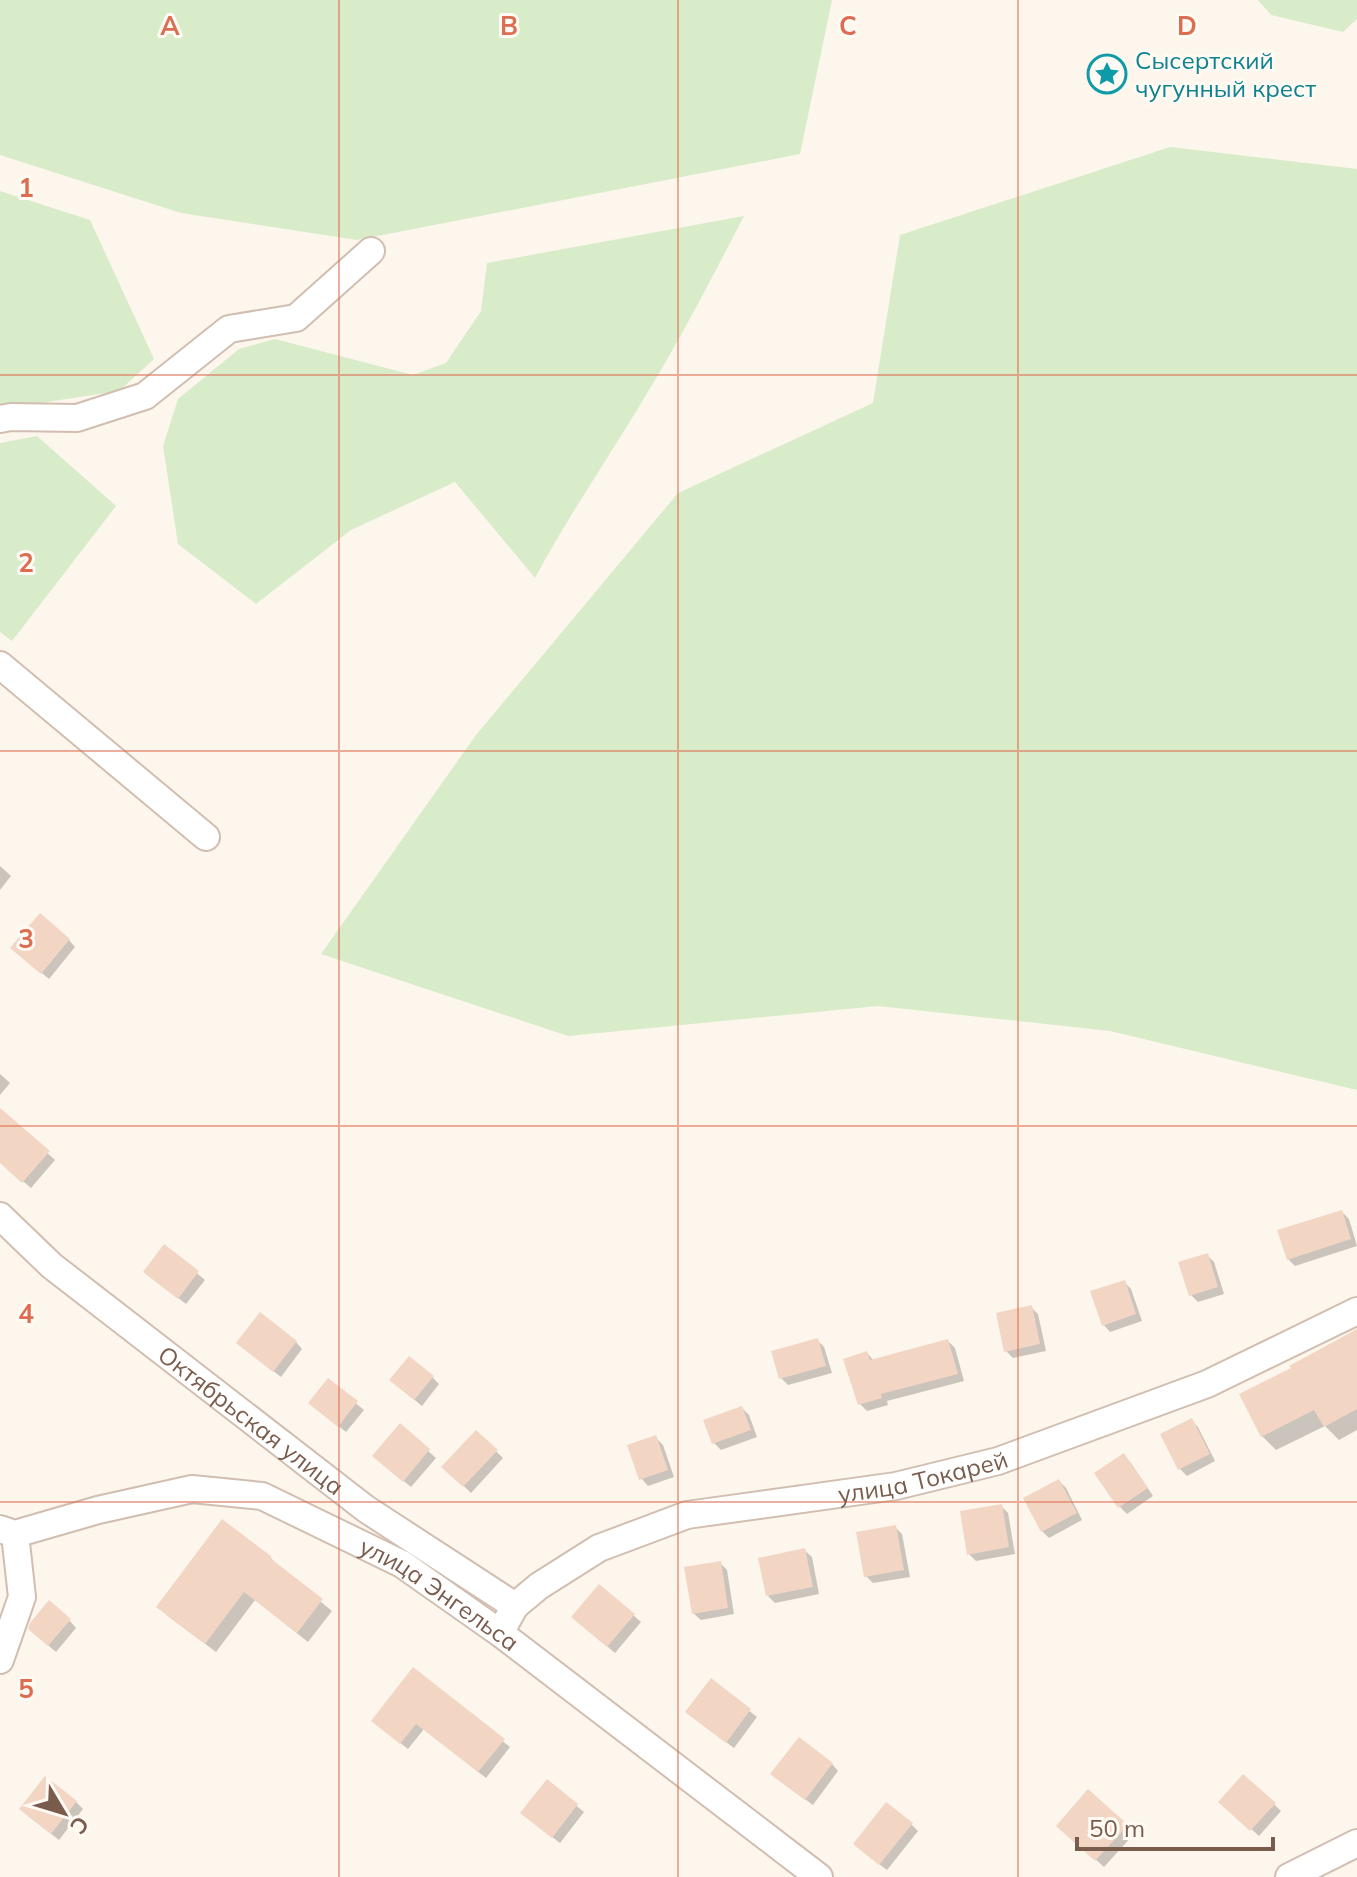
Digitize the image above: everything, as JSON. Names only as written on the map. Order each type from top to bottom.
[{"type":"street","points":[[0,419],[77,418],[145,396],[229,329],[296,318],[371,251]]},
{"type":"street","points":[[0,665],[206,837]]},
{"type":"street","name":"Октябрьская улица","points":[[0,1216],[52,1266],[366,1509],[515,1606]]},
{"type":"street","name":"улица Токарей","points":[[500,1633],[515,1606],[539,1586],[599,1548],[687,1515],[896,1486],[998,1461],[1207,1384],[1357,1311]]},
{"type":"street","name":"улица Энгельса","points":[[8,1532],[192,1489],[262,1496],[402,1564],[500,1633],[819,1877]]},
{"type":"street","points":[[334,1530],[366,1509]]},
{"type":"street","points":[[3,1641],[22,1597],[8,1532]]},
{"type":"street","points":[[1289,1877],[1357,1843]]},
{"type":"green space","points":[[0,0],[832,0],[800,154],[357,240],[181,213],[0,155]]},
{"type":"green space","points":[[1258,0],[1357,0],[1357,19],[1343,32],[1271,15]]},
{"type":"green space","points":[[1170,147],[1357,169],[1357,1090],[1110,1031],[878,1006],[568,1036],[321,954],[476,735],[678,493],[873,403],[900,235]]},
{"type":"green space","points":[[0,191],[90,220],[154,359],[119,391],[0,406]]},
{"type":"green space","points":[[744,216],[665,362],[535,578],[455,482],[351,530],[256,604],[178,544],[163,446],[178,399],[239,349],[275,339],[413,375],[446,363],[481,311],[487,263]]},
{"type":"green space","points":[[37,436],[116,506],[12,641],[0,632],[0,443]]},
{"type":"building","points":[[40,913],[70,939],[41,974],[10,948]]},
{"type":"building","points":[[0,1108],[50,1151],[22,1183],[0,1163]]},
{"type":"building","points":[[1342,1210],[1351,1239],[1287,1260],[1277,1230]]},
{"type":"building","points":[[164,1244],[199,1271],[178,1299],[143,1272]]},
{"type":"building","points":[[1208,1253],[1218,1287],[1189,1296],[1178,1262]]},
{"type":"building","points":[[1125,1280],[1136,1314],[1102,1326],[1090,1291]]},
{"type":"building","points":[[1032,1305],[1040,1344],[1004,1352],[996,1313]]},
{"type":"building","points":[[260,1312],[297,1341],[273,1372],[236,1343]]},
{"type":"building","points":[[1357,1329],[1357,1409],[1324,1427],[1314,1410],[1261,1437],[1239,1394]]},
{"type":"building","points":[[818,1338],[826,1366],[779,1379],[771,1351]]},
{"type":"building","points":[[948,1339],[958,1374],[881,1394],[882,1398],[858,1405],[843,1359],[867,1351],[870,1360]]},
{"type":"building","points":[[409,1356],[434,1376],[414,1400],[389,1380]]},
{"type":"building","points":[[328,1378],[358,1401],[338,1427],[308,1403]]},
{"type":"building","points":[[742,1406],[751,1430],[712,1444],[703,1420]]},
{"type":"building","points":[[1192,1418],[1210,1454],[1178,1470],[1160,1434]]},
{"type":"building","points":[[400,1423],[430,1449],[403,1482],[372,1456]]},
{"type":"building","points":[[476,1430],[498,1450],[463,1487],[441,1467]]},
{"type":"building","points":[[656,1435],[668,1470],[639,1480],[627,1445]]},
{"type":"building","points":[[1124,1453],[1148,1488],[1118,1508],[1094,1473]]},
{"type":"building","points":[[1059,1479],[1077,1513],[1041,1532],[1023,1498]]},
{"type":"building","points":[[1002,1504],[1009,1547],[967,1555],[960,1511]]},
{"type":"building","points":[[222,1519],[323,1599],[297,1633],[244,1592],[205,1644],[156,1607]]},
{"type":"building","points":[[896,1525],[904,1570],[864,1577],[856,1532]]},
{"type":"building","points":[[805,1548],[813,1587],[766,1596],[758,1558]]},
{"type":"building","points":[[721,1561],[728,1608],[692,1614],[684,1567]]},
{"type":"building","points":[[599,1584],[635,1614],[607,1647],[571,1617]]},
{"type":"building","points":[[49,1600],[71,1619],[48,1646],[28,1629]]},
{"type":"building","points":[[413,1667],[505,1739],[478,1772],[416,1724],[400,1744],[371,1721]]},
{"type":"building","points":[[711,1678],[751,1709],[726,1743],[685,1712]]},
{"type":"building","points":[[799,1737],[833,1763],[805,1800],[770,1774]]},
{"type":"building","points":[[1243,1774],[1276,1803],[1250,1831],[1218,1802]]},
{"type":"building","points":[[45,1776],[77,1801],[51,1834],[19,1809]]},
{"type":"building","points":[[547,1779],[578,1804],[552,1838],[520,1813]]},
{"type":"building","points":[[1088,1789],[1128,1825],[1095,1861],[1056,1826]]},
{"type":"building","points":[[886,1802],[913,1823],[879,1865],[853,1844]]},
{"type":"place","name":"Сысертский чугунный крест","points":[[1107,74]]}]
